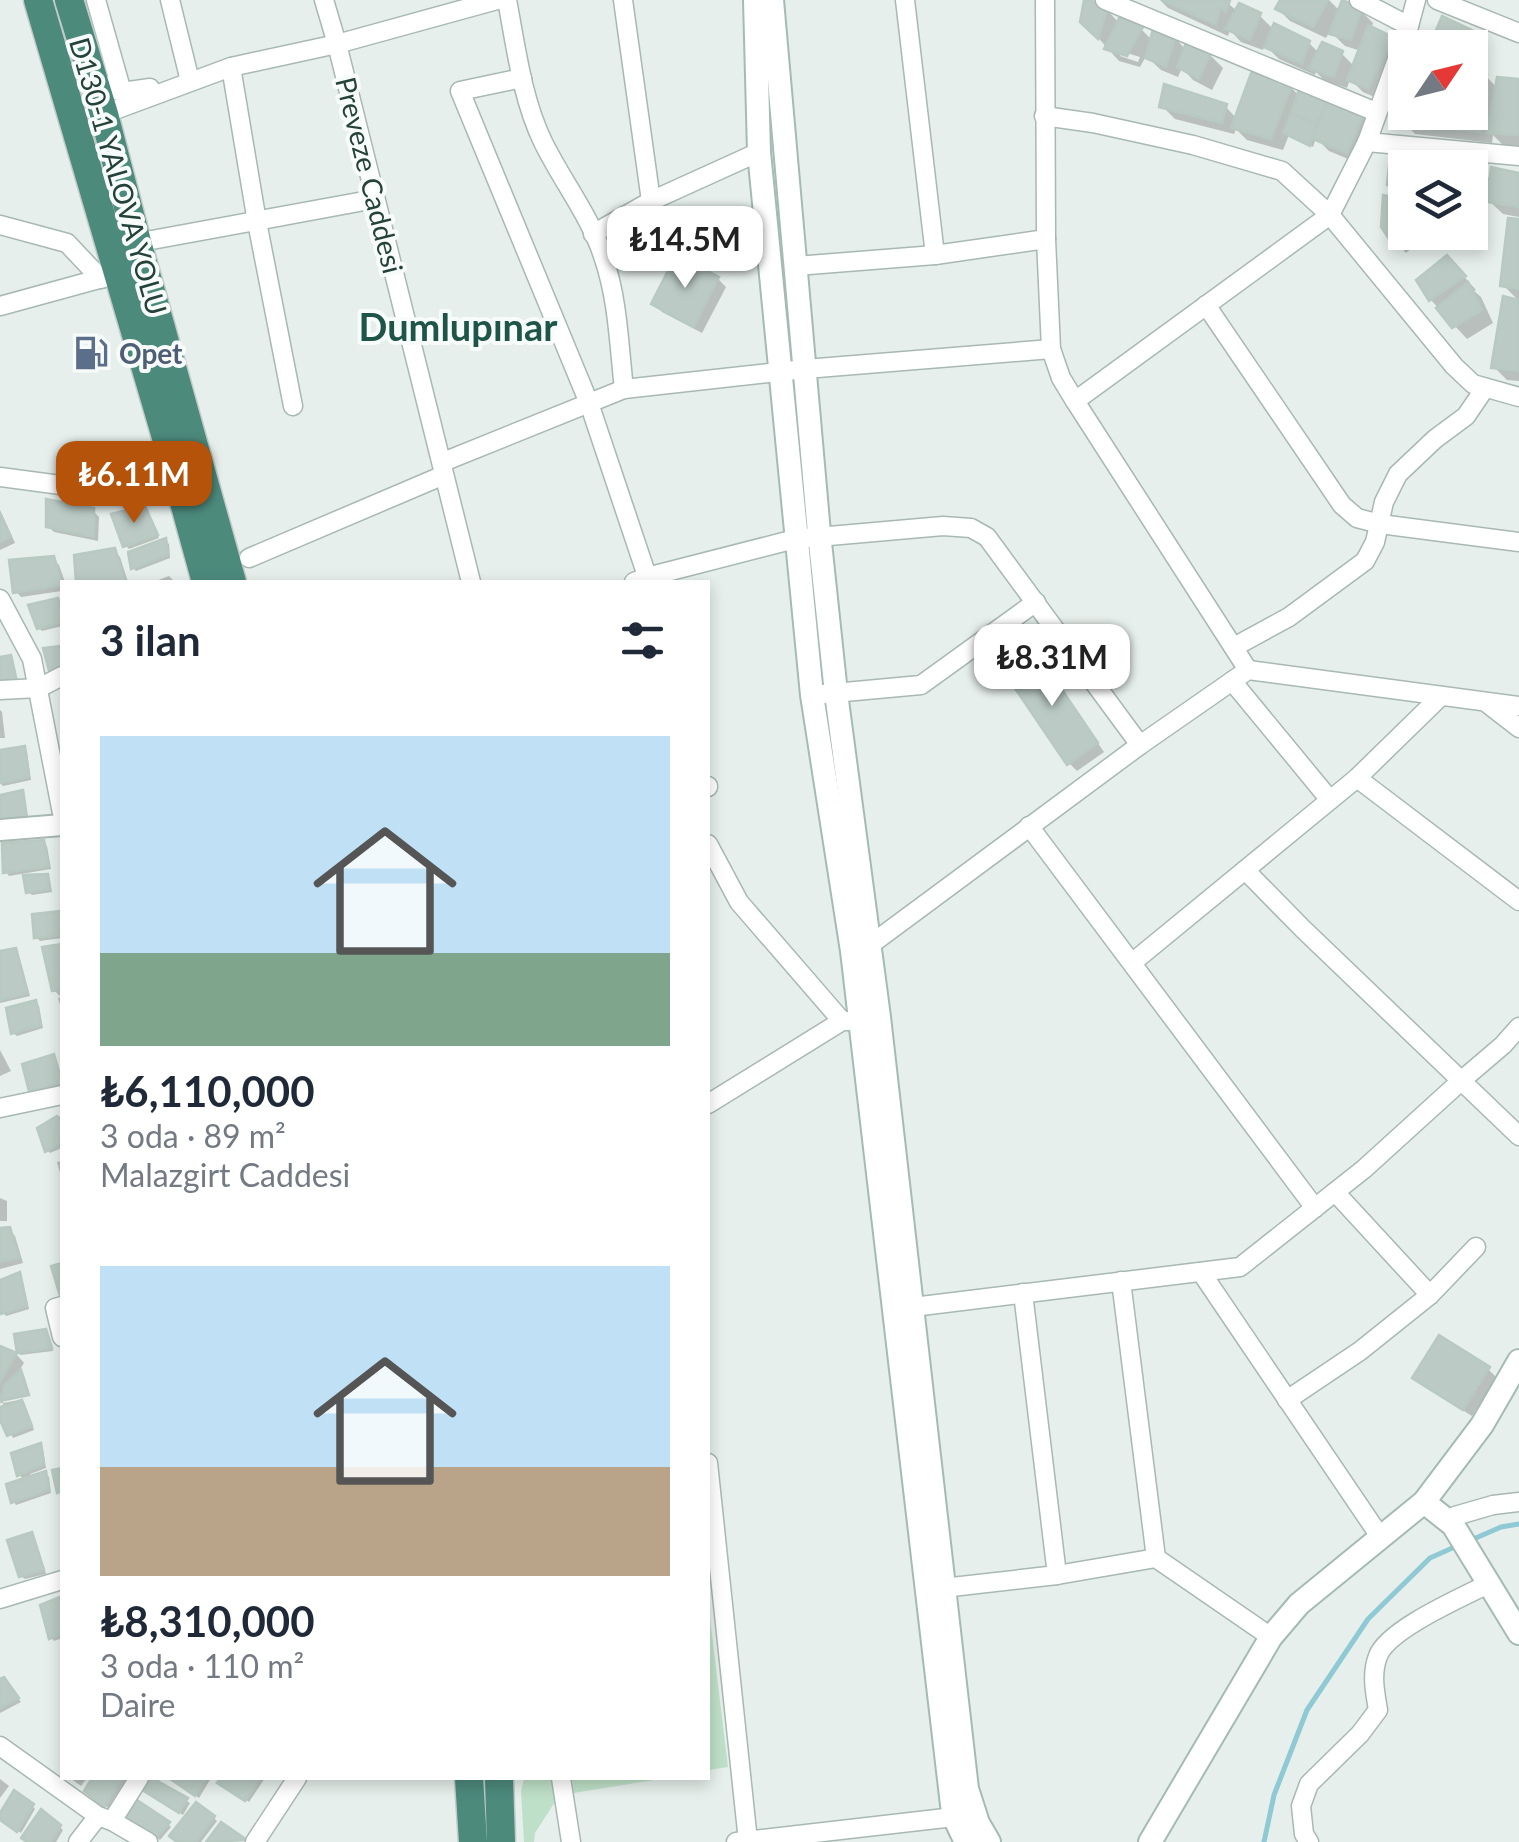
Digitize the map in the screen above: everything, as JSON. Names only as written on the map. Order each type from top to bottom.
[{"type":"highway","points":[[38,0],[110,268],[178,479],[205,580]]},
{"type":"highway","name":"D130-1 YALOVA YOLU","points":[[69,0],[93,81],[113,103],[137,242],[231,580]]},
{"type":"highway","points":[[469,1780],[473,1842]]},
{"type":"highway","points":[[499,1780],[501,1842]]},
{"type":"main road","points":[[754,0],[759,152],[812,696],[861,948]]},
{"type":"main road","points":[[772,0],[861,948],[860,1020],[954,1817],[966,1842]]},
{"type":"main road","points":[[860,1020],[913,1308],[967,1789],[978,1823],[990,1842]]},
{"type":"main road","points":[[1150,1842],[1271,1637],[1299,1604],[1426,1499],[1482,1425],[1519,1361]]},
{"type":"main road","points":[[1426,1499],[1456,1521],[1519,1611]]},
{"type":"main road","points":[[1476,1550],[1519,1633]]},
{"type":"street","points":[[96,0],[113,103]]},
{"type":"street","points":[[170,0],[190,81]]},
{"type":"street","name":"Preveze Caddesi","points":[[324,0],[470,578]]},
{"type":"street","points":[[68,104],[113,103],[230,67],[337,44],[496,0]]},
{"type":"street","points":[[506,0],[522,78],[541,139],[604,258],[613,294],[624,389]]},
{"type":"street","points":[[623,0],[651,201]]},
{"type":"street","points":[[904,0],[935,255]]},
{"type":"street","points":[[1045,0],[1046,238],[1051,349],[1061,378],[1075,401],[1248,670]]},
{"type":"street","points":[[1105,0],[1376,112]]},
{"type":"street","points":[[1358,0],[1409,26]]},
{"type":"street","points":[[1075,401],[1330,215],[1366,142],[1416,0]]},
{"type":"street","points":[[1437,0],[1519,33]]},
{"type":"street","points":[[230,67],[293,406]]},
{"type":"street","points":[[522,78],[460,92],[589,403],[643,580],[795,539],[942,526],[972,528],[986,536],[1140,745]]},
{"type":"street","points":[[113,103],[190,81]]},
{"type":"street","points":[[1044,116],[1193,144],[1282,171],[1330,215],[1454,366],[1473,384],[1519,397]]},
{"type":"street","points":[[1366,142],[1519,156]]},
{"type":"street","points":[[593,234],[651,201],[759,152]]},
{"type":"street","points":[[0,306],[110,268],[137,242],[375,199]]},
{"type":"street","points":[[0,225],[67,242],[110,268]]},
{"type":"street","points":[[796,266],[935,255],[1046,238]]},
{"type":"street","points":[[1206,305],[1342,505],[1357,518],[1519,542]]},
{"type":"street","points":[[249,558],[624,389],[805,369],[1051,349]]},
{"type":"street","points":[[1234,648],[1289,617],[1365,561],[1375,542],[1384,502],[1398,474],[1466,416],[1485,388]]},
{"type":"street","points":[[0,476],[83,488],[148,485],[178,479]]},
{"type":"street","points":[[0,599],[32,660],[60,802]]},
{"type":"street","points":[[812,696],[921,684],[1036,602]]},
{"type":"street","points":[[861,948],[1248,670],[1519,706]]},
{"type":"street","points":[[0,690],[39,688],[60,677]]},
{"type":"street","points":[[1232,681],[1330,800]]},
{"type":"street","points":[[1133,962],[1357,778],[1441,696]]},
{"type":"street","points":[[1485,702],[1519,728]]},
{"type":"street","points":[[1357,778],[1519,901]]},
{"type":"street","points":[[0,830],[60,825]]},
{"type":"street","points":[[1029,826],[1314,1208]]},
{"type":"street","points":[[710,848],[739,902],[860,1020],[710,1096]]},
{"type":"street","points":[[1245,870],[1519,1136]]},
{"type":"street","points":[[913,1308],[1240,1267],[1364,1170],[1519,1028]]},
{"type":"street","points":[[0,1108],[60,1095]]},
{"type":"street","points":[[1336,1192],[1430,1296]]},
{"type":"street","points":[[1287,1400],[1360,1351],[1430,1296],[1476,1247]]},
{"type":"street","points":[[1201,1272],[1381,1538]]},
{"type":"street","points":[[1121,1281],[1156,1558]]},
{"type":"street","points":[[1023,1292],[1058,1575]]},
{"type":"street","points":[[60,1307],[55,1308],[60,1329]]},
{"type":"street","points":[[710,1482],[748,1841]]},
{"type":"street","points":[[1456,1521],[1493,1505],[1519,1502]]},
{"type":"street","points":[[943,1588],[1058,1575],[1156,1558],[1271,1637]]},
{"type":"street","points":[[0,1599],[60,1581]]},
{"type":"street","points":[[1309,1842],[1304,1834],[1301,1806],[1308,1784],[1360,1734],[1378,1710],[1373,1682],[1379,1652],[1406,1627],[1490,1583]]},
{"type":"street","points":[[0,1746],[105,1818],[148,1842]]},
{"type":"street","points":[[78,1842],[138,1780]]},
{"type":"street","points":[[255,1842],[295,1780]]},
{"type":"street","points":[[561,1780],[570,1842]]},
{"type":"street","points":[[736,1842],[954,1817]]},
{"type":"green space","points":[[710,1618],[728,1767],[710,1770]]},
{"type":"green space","points":[[524,1780],[552,1780],[555,1802],[535,1833],[534,1842],[524,1842]]},
{"type":"green space","points":[[572,1780],[654,1780],[574,1793]]},
{"type":"building","points":[[1084,0],[1108,8],[1098,39],[1080,22]]},
{"type":"building","points":[[1162,0],[1230,0],[1226,12],[1220,8],[1216,25]]},
{"type":"building","points":[[1280,0],[1328,0],[1313,27],[1275,9]]},
{"type":"building","points":[[1342,0],[1362,8],[1351,40],[1329,34]]},
{"type":"building","points":[[1239,3],[1261,13],[1250,40],[1225,29]]},
{"type":"building","points":[[1121,14],[1143,27],[1127,56],[1104,49]]},
{"type":"building","points":[[1442,16],[1472,30],[1436,30]]},
{"type":"building","points":[[1274,23],[1310,41],[1302,64],[1264,47]]},
{"type":"building","points":[[1368,25],[1388,35],[1388,47],[1368,89],[1347,80]]},
{"type":"building","points":[[1154,26],[1176,36],[1166,66],[1145,58]]},
{"type":"building","points":[[1187,40],[1211,53],[1199,79],[1177,67]]},
{"type":"building","points":[[1322,42],[1343,51],[1334,77],[1309,68]]},
{"type":"building","points":[[1253,68],[1292,85],[1271,139],[1231,128]]},
{"type":"building","points":[[1497,77],[1519,79],[1519,135],[1487,133]]},
{"type":"building","points":[[1164,84],[1227,104],[1222,123],[1159,107]]},
{"type":"building","points":[[1300,86],[1329,98],[1316,124],[1291,113]]},
{"type":"building","points":[[1329,98],[1364,112],[1347,153],[1313,139]]},
{"type":"building","points":[[1291,113],[1316,124],[1310,146],[1283,133]]},
{"type":"building","points":[[1491,167],[1519,173],[1519,207],[1488,202]]},
{"type":"building","points":[[1383,195],[1388,196],[1388,238],[1381,227]]},
{"type":"building","points":[[1508,218],[1519,219],[1519,289],[1500,286]]},
{"type":"building","points":[[676,255],[719,277],[694,327],[651,304]]},
{"type":"building","points":[[1447,255],[1466,276],[1429,301],[1416,280]]},
{"type":"building","points":[[1468,282],[1482,310],[1452,328],[1436,308]]},
{"type":"building","points":[[1503,296],[1519,300],[1519,371],[1491,368]]},
{"type":"building","points":[[46,499],[94,508],[94,537],[46,527]]},
{"type":"building","points":[[145,506],[158,535],[123,547],[111,514]]},
{"type":"building","points":[[0,513],[11,537],[0,542]]},
{"type":"building","points":[[166,538],[168,555],[131,569],[128,552]]},
{"type":"building","points":[[115,548],[124,580],[76,580],[74,555]]},
{"type":"building","points":[[54,556],[60,585],[13,593],[9,560]]},
{"type":"building","points":[[58,598],[60,623],[37,629],[28,605]]},
{"type":"building","points":[[60,646],[60,667],[49,671],[43,648]]},
{"type":"building","points":[[1037,653],[1098,743],[1067,765],[1006,675]]},
{"type":"building","points":[[11,655],[17,682],[0,681],[0,657]]},
{"type":"building","points":[[25,746],[29,777],[0,783],[0,750]]},
{"type":"building","points":[[23,790],[27,818],[0,821],[0,795]]},
{"type":"building","points":[[44,840],[49,866],[3,873],[2,843]]},
{"type":"building","points":[[48,874],[50,889],[26,893],[23,875]]},
{"type":"building","points":[[60,911],[60,935],[34,938],[32,914]]},
{"type":"building","points":[[60,944],[60,990],[52,991],[42,947]]},
{"type":"building","points":[[16,948],[28,993],[0,1000],[0,951]]},
{"type":"building","points":[[36,1000],[41,1025],[11,1034],[6,1008]]},
{"type":"building","points":[[54,1054],[60,1083],[29,1091],[22,1064]]},
{"type":"building","points":[[57,1116],[60,1144],[45,1152],[37,1128]]},
{"type":"building","points":[[10,1227],[19,1258],[0,1262],[0,1228]]},
{"type":"building","points":[[60,1264],[60,1296],[51,1266]]},
{"type":"building","points":[[20,1272],[27,1306],[1,1314],[0,1280]]},
{"type":"building","points":[[46,1329],[52,1348],[17,1353],[14,1334]]},
{"type":"building","points":[[1439,1335],[1490,1367],[1463,1410],[1412,1378]]},
{"type":"building","points":[[0,1346],[17,1353],[0,1382]]},
{"type":"building","points":[[21,1370],[29,1395],[0,1401],[5,1384]]},
{"type":"building","points":[[22,1400],[32,1426],[7,1436],[0,1420],[0,1407]]},
{"type":"building","points":[[41,1443],[44,1464],[17,1476],[11,1453]]},
{"type":"building","points":[[60,1468],[57,1493],[52,1470]]},
{"type":"building","points":[[46,1471],[49,1490],[11,1503],[6,1484]]},
{"type":"building","points":[[32,1532],[44,1570],[19,1577],[7,1540]]},
{"type":"building","points":[[60,1597],[60,1635],[49,1639],[40,1605]]},
{"type":"building","points":[[4,1677],[19,1698],[0,1708],[0,1679]]},
{"type":"building","points":[[91,1780],[121,1780],[104,1807],[84,1791]]},
{"type":"building","points":[[151,1780],[156,1780],[188,1798],[179,1813],[144,1791]]},
{"type":"building","points":[[172,1780],[205,1780],[195,1796]]},
{"type":"building","points":[[219,1780],[259,1780],[245,1801],[217,1783]]},
{"type":"building","points":[[14,1790],[34,1804],[17,1832],[0,1820]]},
{"type":"building","points":[[137,1800],[170,1822],[156,1839],[125,1817]]},
{"type":"building","points":[[196,1802],[215,1816],[196,1842],[177,1842],[169,1836]]},
{"type":"building","points":[[41,1809],[61,1825],[51,1842],[27,1842],[21,1838]]},
{"type":"building","points":[[221,1822],[247,1840],[206,1842]]},
{"type":"waterway","points":[[1469,1541],[1519,1524]]},
{"type":"waterway","points":[[1264,1842],[1274,1795],[1307,1710],[1368,1619],[1430,1558],[1459,1545]]},
{"type":"place","name":"Opet","points":[[91,353]]},
{"type":"district","name":"Dumlupınar","points":[[458,326]]}]
